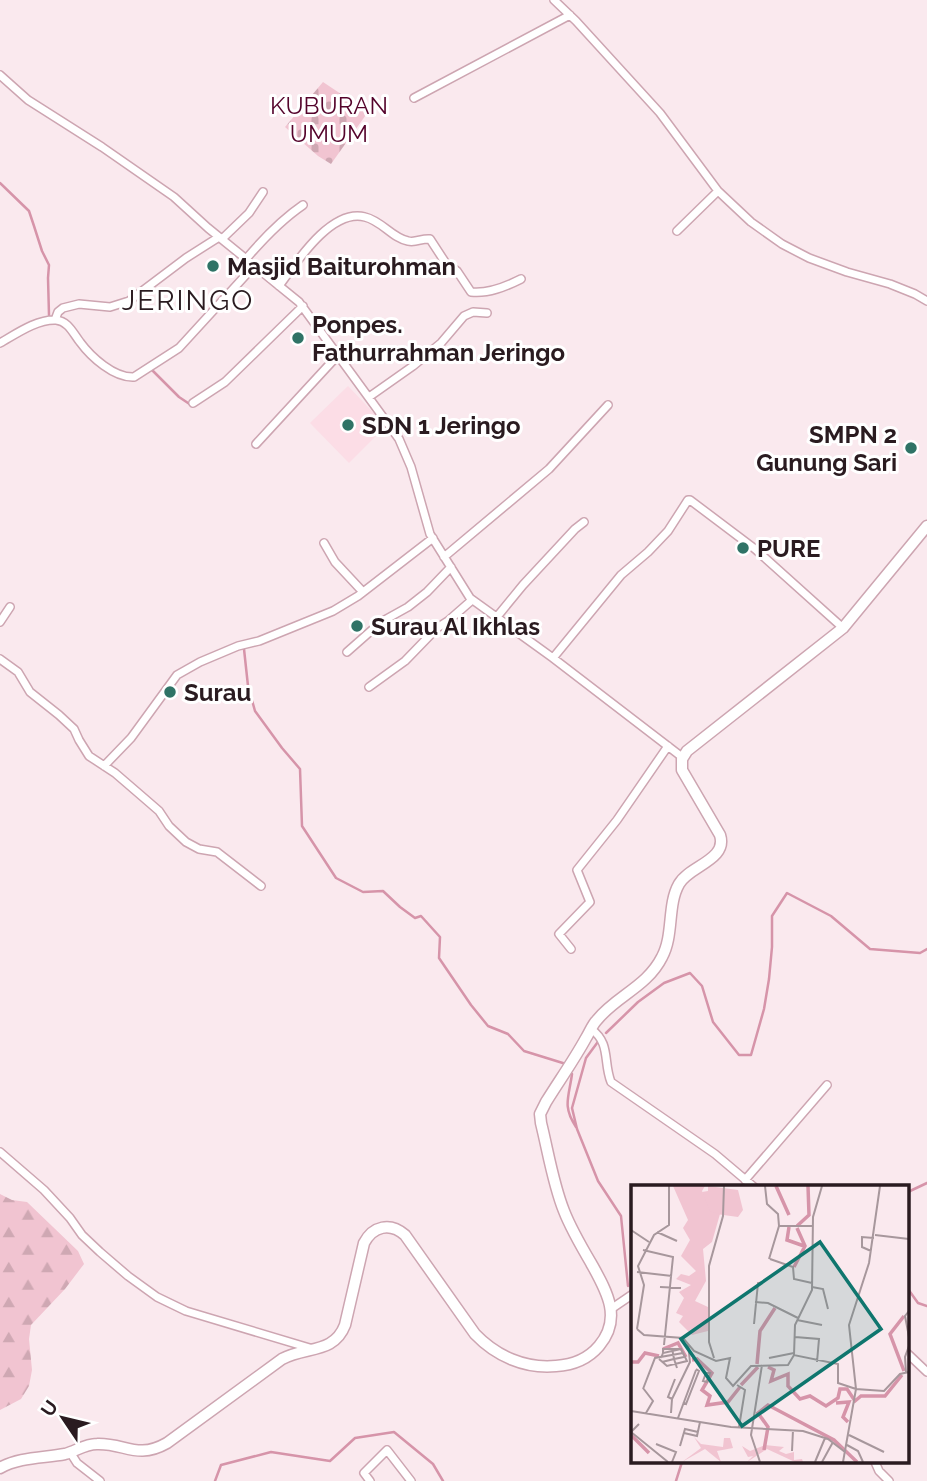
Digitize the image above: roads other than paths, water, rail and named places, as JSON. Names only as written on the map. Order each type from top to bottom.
[{"type":"street","points":[[554,0],[660,113],[718,191],[751,222],[794,251],[831,267],[902,288],[927,301]]},
{"type":"street","points":[[414,98],[570,15]]},
{"type":"street","points":[[0,75],[28,100],[174,197],[303,306],[394,430],[404,448],[414,477],[427,526],[444,558],[472,600],[682,757]]},
{"type":"street","points":[[55,320],[63,308],[79,304],[110,307],[129,301],[186,258],[220,238],[249,213],[263,191]]},
{"type":"street","points":[[677,231],[718,191]]},
{"type":"street","points":[[246,259],[283,221],[303,205]]},
{"type":"street","points":[[279,286],[319,234],[337,223],[357,216],[375,221],[407,241],[429,239],[471,292],[499,289],[520,279]]},
{"type":"street","points":[[0,343],[43,322],[61,320],[100,362],[122,376],[134,377],[178,348],[254,266]]},
{"type":"street","points":[[193,403],[225,382],[303,306]]},
{"type":"street","points":[[369,397],[414,366],[441,343],[464,316],[473,312],[487,313]]},
{"type":"street","points":[[256,444],[339,354]]},
{"type":"street","points":[[444,558],[549,469],[608,405]]},
{"type":"street","points":[[553,658],[621,575],[668,531],[688,500],[755,549],[843,628]]},
{"type":"street","points":[[496,618],[523,585],[584,522]]},
{"type":"street","points":[[0,1468],[11,1463],[70,1452],[91,1444],[106,1444],[135,1451],[161,1446],[282,1359],[331,1344],[341,1335],[345,1325],[364,1243],[371,1233],[382,1227],[394,1228],[405,1235],[475,1334],[488,1346],[512,1360],[547,1367],[565,1365],[580,1360],[597,1349],[610,1325],[611,1309],[607,1292],[561,1205],[540,1119],[546,1102],[602,1015],[653,971],[666,949],[675,893],[680,883],[687,874],[717,854],[721,848],[720,835],[682,770],[682,757],[843,628],[927,527]]},
{"type":"street","points":[[104,766],[131,738],[177,676],[200,662],[239,646],[320,618],[363,592],[433,538]]},
{"type":"street","points":[[324,543],[335,562],[363,592]]},
{"type":"street","points":[[347,652],[381,622],[408,607],[427,592],[451,566]]},
{"type":"street","points":[[369,687],[405,661],[437,628],[472,600]]},
{"type":"street","points":[[0,622],[10,607]]},
{"type":"street","points":[[0,659],[18,672],[30,692],[74,729],[89,756],[126,782],[159,811],[169,826],[186,842],[199,849],[217,852],[261,886]]},
{"type":"street","points":[[571,949],[559,934],[590,900],[577,870],[617,820],[668,746]]},
{"type":"street","points":[[591,1030],[604,1042],[611,1082],[715,1154],[752,1185]]},
{"type":"street","points":[[746,1180],[827,1085]]},
{"type":"street","points":[[0,1152],[44,1190],[70,1218],[82,1236],[157,1297],[196,1314],[313,1349]]},
{"type":"street","points":[[611,1309],[631,1295]]},
{"type":"street","points":[[909,1355],[927,1372]]},
{"type":"street","points":[[370,1481],[364,1473],[387,1450],[411,1481]]},
{"type":"street","points":[[70,1452],[77,1463],[100,1481]]},
{"type":"street","points":[[875,1464],[889,1481]]},
{"type":"waterway","points":[[0,183],[29,211],[49,265],[49,315]]},
{"type":"waterway","points":[[152,370],[179,397],[192,404]]},
{"type":"waterway","points":[[244,649],[248,686],[255,711],[300,769],[302,826],[336,878],[363,892],[383,891],[415,918],[421,916],[440,937],[439,958],[488,1026],[508,1034],[524,1051],[566,1064]]},
{"type":"waterway","points":[[606,1033],[638,1002],[664,983],[690,973],[702,986],[713,1022],[739,1055],[751,1055],[769,979],[772,916],[787,893],[831,916],[870,949],[920,953],[927,949]]},
{"type":"waterway","points":[[600,1039],[586,1058],[572,1108],[577,1129],[598,1181],[621,1216],[628,1286]]},
{"type":"waterway","points":[[572,1074],[568,1107],[576,1127]]},
{"type":"waterway","points":[[909,1192],[927,1183]]},
{"type":"waterway","points":[[909,1290],[918,1303],[927,1306]]},
{"type":"waterway","points":[[215,1481],[221,1465],[271,1452],[330,1461],[355,1438],[394,1432],[433,1464],[443,1481]]},
{"type":"waterway","points":[[676,1481],[681,1464]]},
{"type":"place","name":"Masjid Baiturohman","points":[[213,266]]},
{"type":"place","name":"Ponpes. Fathurrahman Jeringo","points":[[298,338]]},
{"type":"place","name":"SDN 1 Jeringo","points":[[348,425]]},
{"type":"place","name":"SMPN 2 Gunung Sari","points":[[911,448]]},
{"type":"place","name":"PURE","points":[[743,548]]},
{"type":"place","name":"Surau Al Ikhlas","points":[[357,626]]},
{"type":"place","name":"Surau","points":[[170,692]]},
{"type":"district","name":"JERINGO","points":[[188,300]]},
{"type":"park label","name":"KUBURAN UMUM","points":[[329,119]]}]
